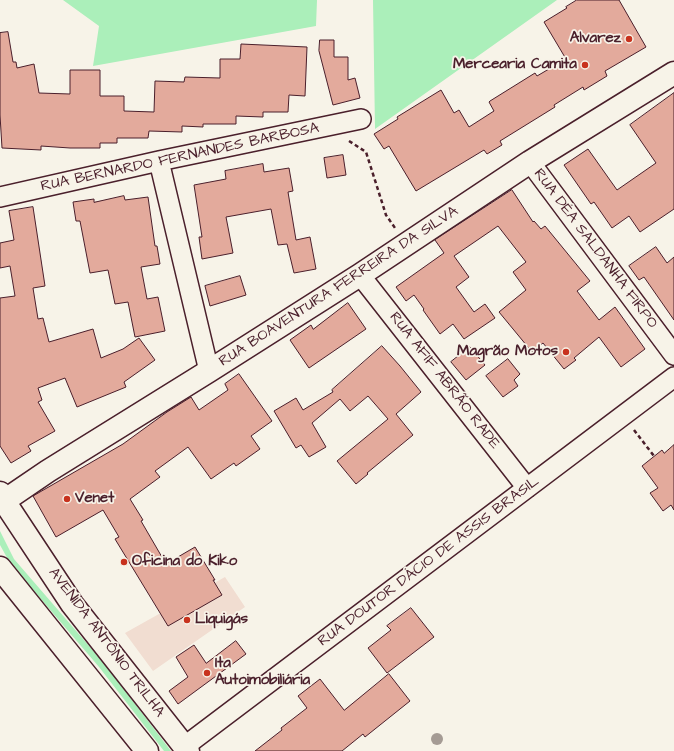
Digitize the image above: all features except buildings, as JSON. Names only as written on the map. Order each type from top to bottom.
[{"type":"street","name":"RUA BOAVENTURA FERREIRA DA SILVA","points":[[2,497],[48,471],[209,371],[360,275],[530,162],[674,73]]},
{"type":"street","name":"RUA BERNARDO FERNANDES BARBOSA","points":[[0,197],[159,160],[361,119]]},
{"type":"street","points":[[159,160],[209,371]]},
{"type":"street","name":"RUA DÉA SALDANHA FIRPO","points":[[530,162],[674,355]]},
{"type":"street","name":"RUA AFIF ABRÃO RADE","points":[[360,275],[527,488]]},
{"type":"street","name":"RUA DOUTOR DÁCIO DE ASSIS BRASIL","points":[[187,749],[674,377]]},
{"type":"street","name":"AVENIDA ANTÔNIO TRILHA","points":[[2,497],[72,604],[187,749]]},
{"type":"street","points":[[0,568],[147,751]]},
{"type":"path","points":[[328,126],[366,152],[386,215],[406,244]]},
{"type":"path","points":[[634,430],[654,456]]},
{"type":"shaded area","name":"Liquigás","points":[[225,577],[245,607],[153,671],[125,633]]},
{"type":"green space","points":[[63,0],[317,0],[316,26],[93,66],[99,26]]},
{"type":"green space","points":[[373,0],[557,0],[375,129]]},
{"type":"green space","points":[[0,531],[14,559],[103,662],[171,751],[164,751],[99,667],[10,563],[0,545]]},
{"type":"place","name":"Alvarez","points":[[629,39]]},
{"type":"place","name":"Mercearia Camita","points":[[585,65]]},
{"type":"place","name":"Magrão Motos","points":[[566,352]]},
{"type":"place","name":"Venet","points":[[67,499]]},
{"type":"place","name":"Oficina do Kiko","points":[[124,562]]},
{"type":"place","name":"Liquigás","points":[[187,620]]},
{"type":"place","name":"Ita Autoimobiliária","points":[[207,673]]}]
